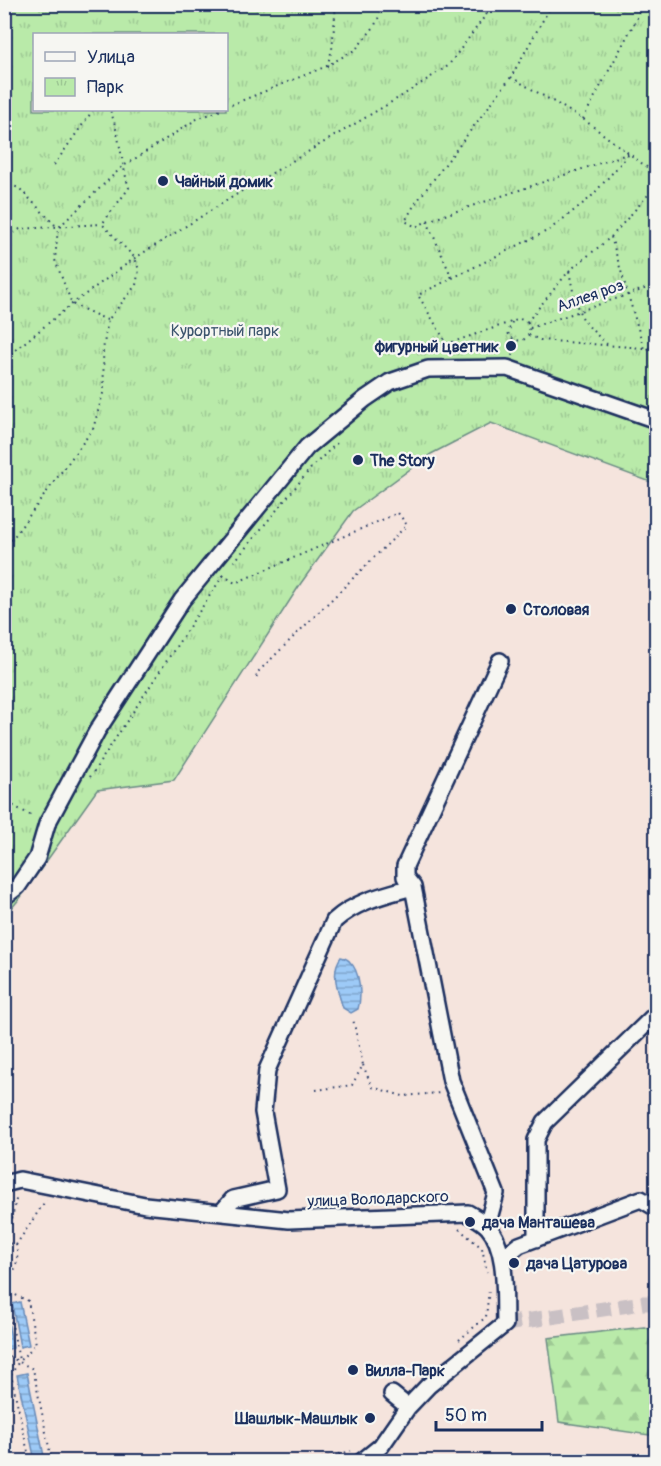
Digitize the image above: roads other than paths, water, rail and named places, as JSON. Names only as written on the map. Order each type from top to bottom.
[{"type":"street","points":[[4,897],[18,886],[37,858],[47,824],[98,730],[182,600],[307,447],[365,399],[390,382],[428,369],[507,369],[657,420]]},
{"type":"street","points":[[487,1226],[496,1193],[455,1092],[449,1071],[413,887],[405,877],[405,866],[500,661]]},
{"type":"street","points":[[221,1213],[233,1199],[277,1189],[263,1112],[267,1070],[334,921],[345,911],[370,899],[413,887]]},
{"type":"street","points":[[536,1239],[536,1140],[545,1122],[657,1014]]},
{"type":"street","name":"улица Володарского","points":[[11,1189],[20,1180],[145,1205],[289,1220],[468,1213],[487,1226],[500,1249]]},
{"type":"street","points":[[500,1249],[536,1239],[641,1199],[657,1208]]},
{"type":"street","points":[[500,1249],[518,1237]]},
{"type":"street","points":[[357,1456],[381,1446],[408,1407],[428,1386],[505,1324],[500,1249]]},
{"type":"street","points":[[392,1394],[408,1407]]},
{"type":"water","points":[[341,957],[353,966],[359,984],[358,1009],[351,1013],[343,1008],[336,982],[336,969]]},
{"type":"water","points":[[20,1302],[29,1345],[20,1347],[12,1304]]},
{"type":"water","points":[[5,1306],[13,1348],[4,1350]]},
{"type":"water","points":[[27,1373],[45,1461],[35,1461],[17,1375]]},
{"type":"tunnel","points":[[505,1324],[656,1303]]},
{"type":"place","name":"Чайный домик","points":[[163,181]]},
{"type":"place","name":"фигурный цветник","points":[[511,346]]},
{"type":"place","name":"The Story","points":[[358,460]]},
{"type":"place","name":"Столовая","points":[[511,609]]},
{"type":"place","name":"дача Манташева","points":[[470,1222]]},
{"type":"place","name":"дача Цатурова","points":[[514,1263]]},
{"type":"place","name":"Вилла-Парк","points":[[353,1370]]},
{"type":"place","name":"Шашлык-Машлык","points":[[370,1418]]},
{"type":"park label","name":"Курортный парк","points":[[225,330]]}]
